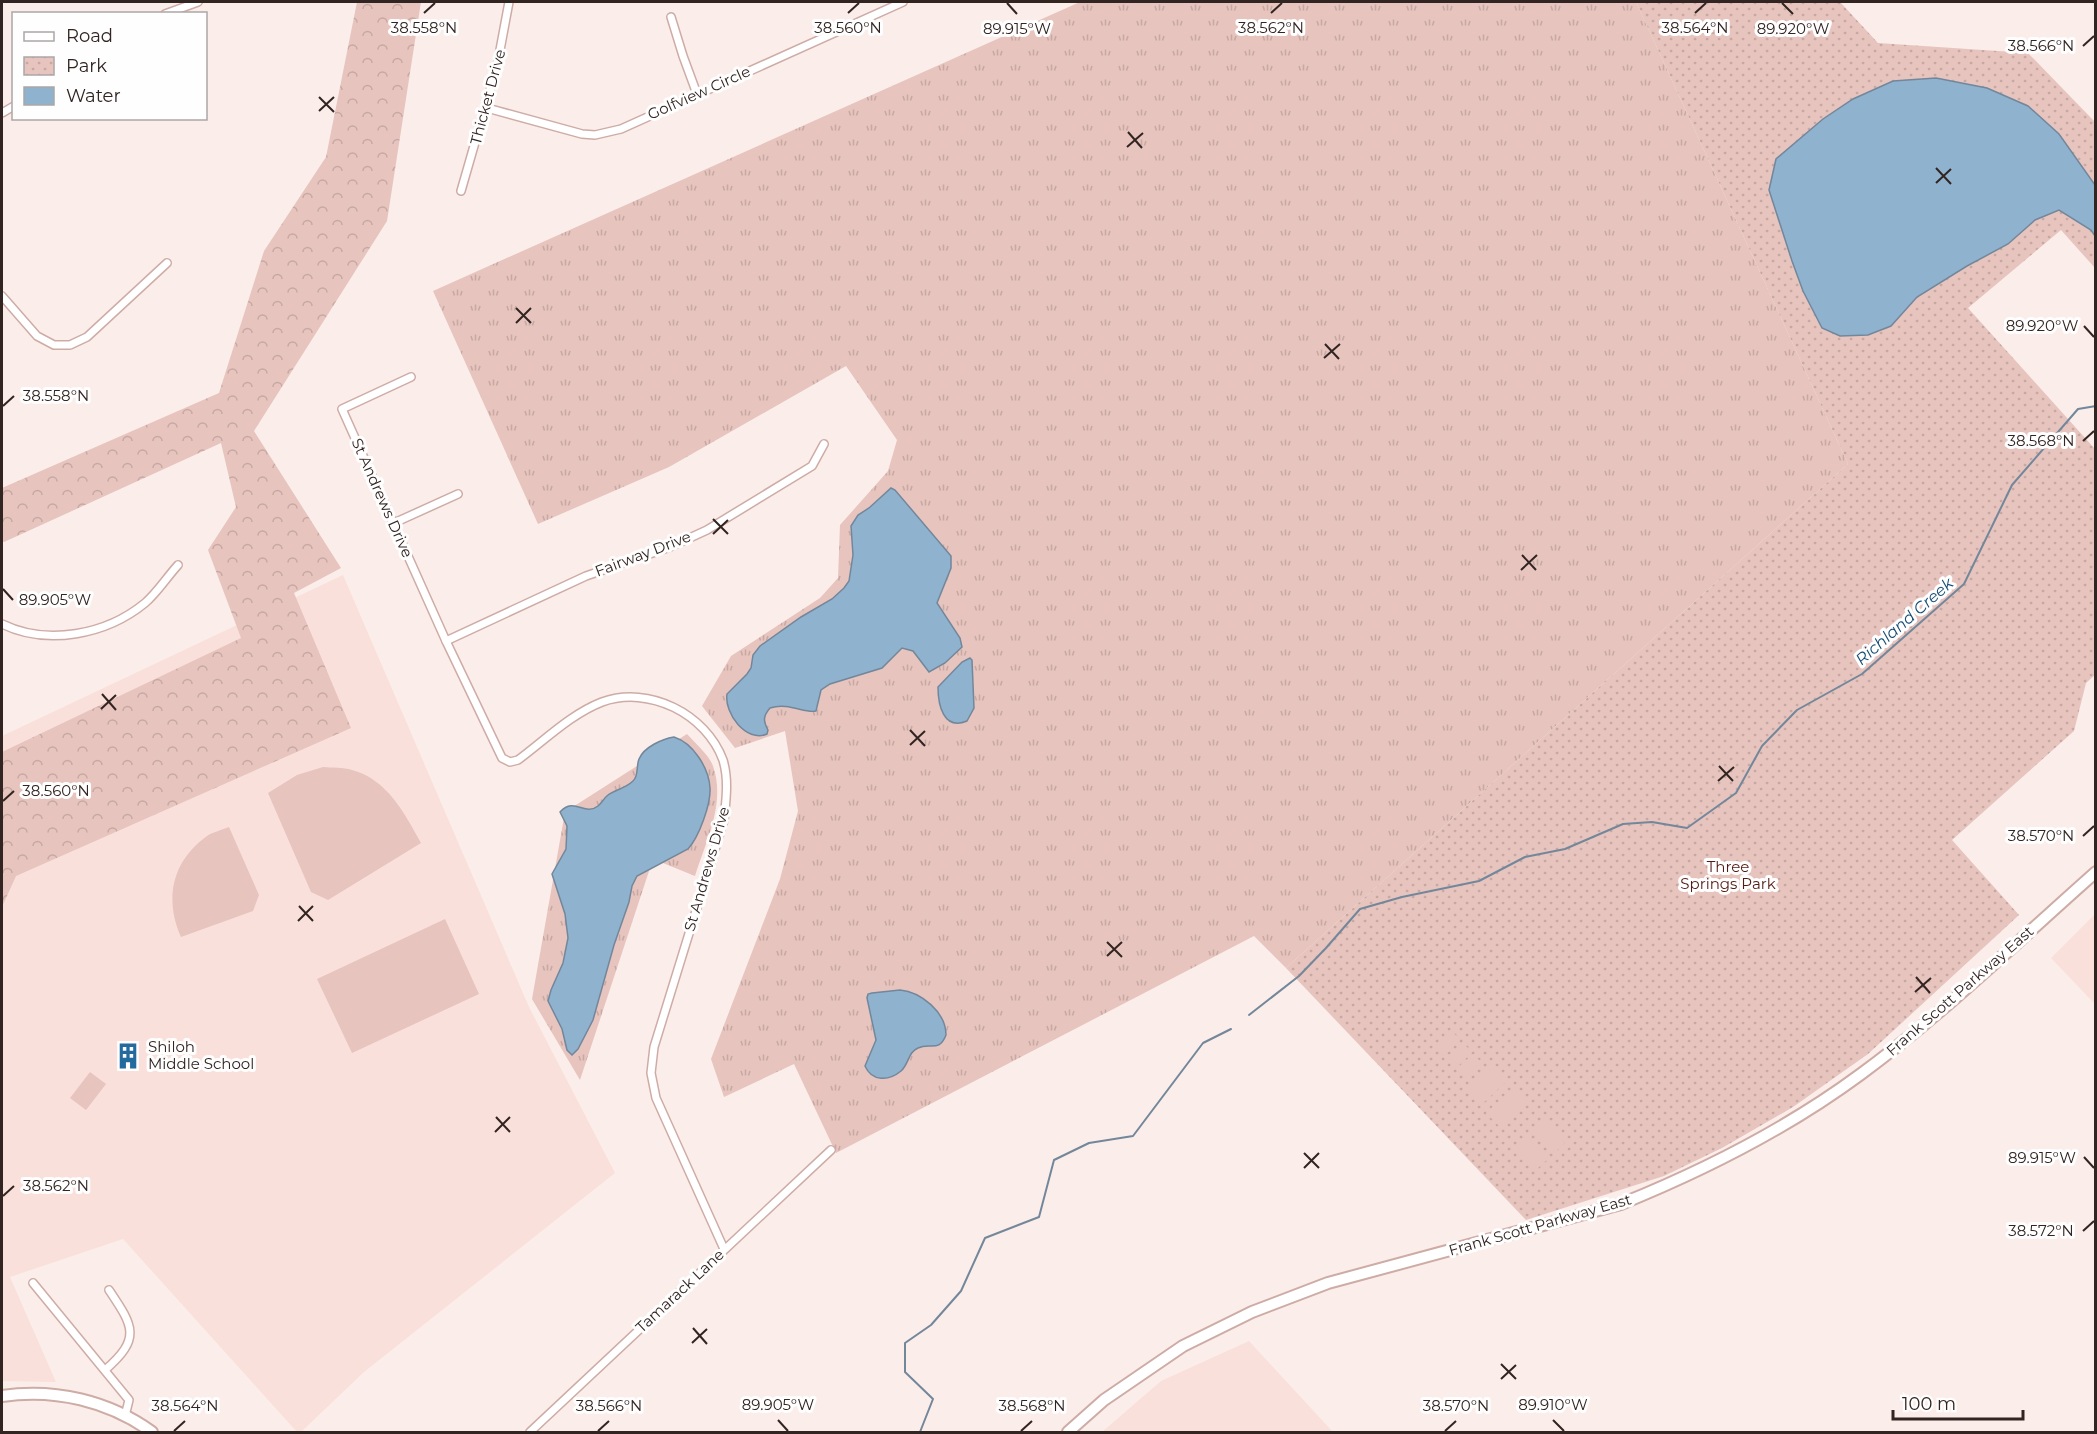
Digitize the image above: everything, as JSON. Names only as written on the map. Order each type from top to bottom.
[{"type":"main road","name":"Frank Scott Parkway East","points":[[1068,1432],[1104,1400],[1183,1346],[1252,1312],[1328,1283],[1622,1204],[1663,1187],[1766,1136],[1851,1082],[1904,1042],[2096,872]]},
{"type":"main road","points":[[2,1396],[27,1393],[60,1395],[98,1404],[152,1432]]},
{"type":"street","points":[[170,12],[198,2]]},
{"type":"street","name":"Thicket Drive","points":[[461,191],[502,47],[509,2]]},
{"type":"street","name":"Golfview Circle","points":[[486,108],[582,134],[595,135],[621,129],[903,2]]},
{"type":"street","points":[[671,17],[697,93]]},
{"type":"street","points":[[2,296],[37,336],[54,345],[70,345],[87,337],[167,264]]},
{"type":"street","name":"St Andrews Drive","points":[[411,377],[342,409],[446,641],[502,758],[510,762],[518,760],[578,714],[603,701],[633,697],[663,701],[689,716],[709,734],[723,760],[728,790],[723,820],[654,1047],[651,1073],[656,1098],[724,1249]]},
{"type":"street","name":"Fairway Drive","points":[[446,641],[586,576],[670,547],[707,530],[812,466],[824,444]]},
{"type":"street","points":[[394,523],[458,494]]},
{"type":"street","points":[[2,624],[13,629],[53,637],[98,629],[146,602],[178,565]]},
{"type":"street","name":"Tamarack Lane","points":[[530,1432],[831,1150]]},
{"type":"street","points":[[33,1283],[129,1400],[125,1416]]},
{"type":"street","points":[[105,1370],[121,1356],[130,1340],[130,1327],[126,1315],[109,1290]]},
{"type":"shaded area","points":[[343,575],[529,1007],[615,1173],[364,1372],[301,1432],[297,1432],[123,1239],[10,1277],[56,1382],[2,1381],[2,736]]},
{"type":"shaded area","points":[[2095,914],[2095,1004],[2051,958]]},
{"type":"shaded area","points":[[1249,1341],[1333,1432],[1102,1432],[1161,1381]]},
{"type":"green space","points":[[357,2],[421,2],[387,221],[254,431],[341,568],[294,593],[351,728],[16,876],[2,907],[2,752],[241,638],[208,550],[236,507],[221,443],[4,542],[2,541],[2,488],[219,393],[264,251],[326,157]]},
{"type":"green space","points":[[1080,2],[1636,2],[1848,464],[1286,968],[1254,936],[836,1153],[794,1064],[724,1097],[711,1059],[780,879],[798,811],[785,731],[735,748],[702,706],[731,656],[820,598],[838,578],[840,525],[888,471],[897,440],[846,366],[669,467],[538,524],[433,291]]},
{"type":"green space","name":"Three Springs Park","points":[[1636,2],[1840,2],[1878,43],[2028,53],[2095,122],[2095,268],[2061,230],[1968,308],[2095,449],[2096,674],[2086,683],[2074,731],[1952,840],[2019,915],[1868,1054],[1793,1107],[1722,1148],[1664,1176],[1526,1220],[1286,968],[1848,464]]},
{"type":"green space","points":[[687,734],[702,749],[713,766],[717,794],[709,836],[695,876],[653,859],[580,1080],[532,999],[565,812]]},
{"type":"green space","points":[[323,767],[349,769],[375,781],[394,799],[421,843],[328,900],[311,892],[268,793],[297,775]]},
{"type":"green space","points":[[229,827],[259,895],[253,911],[181,937],[173,909],[174,882],[179,869],[195,846],[207,836]]},
{"type":"green space","points":[[445,919],[479,994],[352,1053],[317,979]]},
{"type":"green space","points":[[1452,1031],[1460,1040],[1444,1056],[1435,1046]]},
{"type":"green space","points":[[1463,1043],[1472,1052],[1455,1068],[1446,1058]]},
{"type":"green space","points":[[1473,1054],[1482,1063],[1465,1078],[1456,1069]]},
{"type":"green space","points":[[1494,1066],[1507,1081],[1480,1106],[1467,1092]]},
{"type":"green space","points":[[90,1072],[106,1084],[86,1110],[70,1098]]},
{"type":"green space","points":[[1514,1087],[1527,1101],[1500,1127],[1486,1113]]},
{"type":"green space","points":[[1544,1120],[1565,1143],[1554,1153],[1533,1130]]},
{"type":"green space","points":[[1526,1136],[1548,1159],[1537,1169],[1516,1146]]},
{"type":"water","points":[[1936,78],[1987,88],[2028,106],[2059,134],[2095,185],[2095,236],[2091,230],[2059,210],[2035,220],[2008,244],[1917,297],[1891,326],[1868,335],[1840,336],[1822,328],[1803,291],[1792,261],[1769,190],[1776,159],[1823,119],[1853,99],[1893,81]]},
{"type":"water","points":[[891,488],[951,556],[951,568],[937,603],[960,638],[962,647],[945,663],[929,672],[913,651],[902,648],[882,668],[830,684],[821,690],[816,711],[784,706],[770,708],[764,719],[767,734],[759,736],[744,730],[729,710],[727,694],[747,674],[751,668],[753,655],[760,646],[801,617],[832,599],[844,588],[849,581],[853,555],[851,526],[858,515]]},
{"type":"water","points":[[970,658],[972,660],[974,708],[967,721],[952,722],[943,714],[938,687],[962,662]]},
{"type":"water","points":[[674,737],[693,750],[707,772],[710,795],[706,811],[700,829],[688,849],[637,876],[632,886],[593,1020],[578,1049],[572,1055],[567,1050],[562,1029],[548,1001],[563,963],[568,938],[565,914],[552,874],[566,849],[567,826],[560,812],[570,806],[593,809],[598,806],[608,795],[635,779],[639,759],[649,747]]},
{"type":"water","points":[[900,990],[916,995],[931,1005],[942,1019],[946,1035],[940,1044],[922,1046],[915,1050],[904,1068],[891,1077],[876,1077],[865,1066],[876,1040],[868,994]]},
{"type":"waterway","name":"Richland Creek","points":[[1249,1015],[1299,976],[1360,909],[1402,897],[1479,881],[1525,857],[1565,849],[1623,824],[1652,822],[1687,828],[1736,793],[1762,746],[1797,710],[1862,674],[1964,584],[2012,485],[2078,409],[2096,406]]},
{"type":"waterway","name":"Richland Creek","points":[[920,1432],[933,1399],[905,1372],[905,1343],[931,1325],[961,1291],[985,1238],[1039,1217],[1054,1160],[1089,1143],[1133,1136],[1203,1043],[1231,1029]]},
{"type":"place","name":"Shiloh Middle School","points":[[128,1056]]}]
